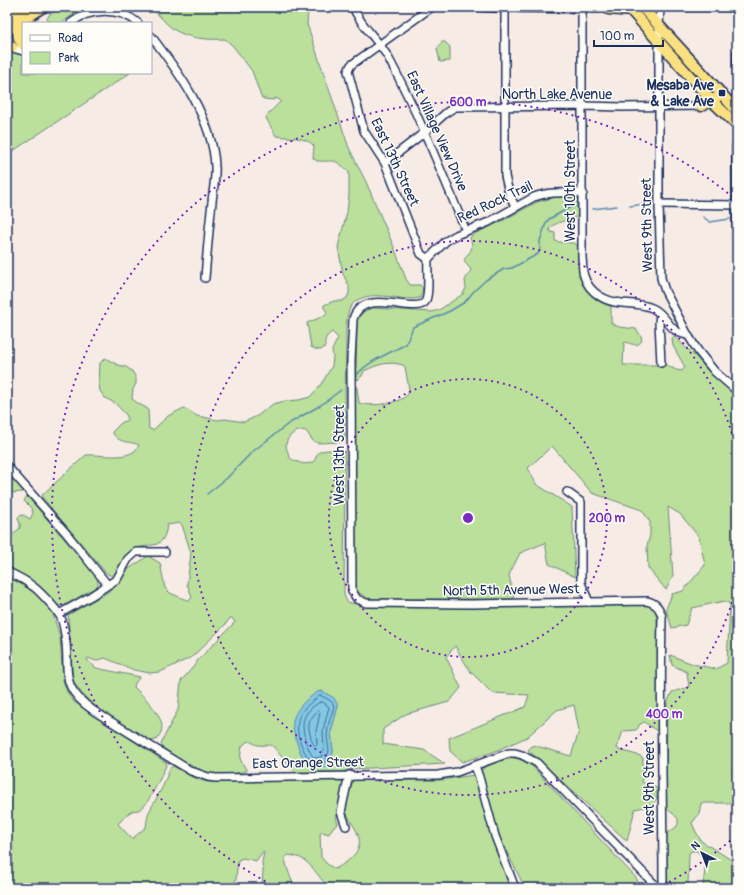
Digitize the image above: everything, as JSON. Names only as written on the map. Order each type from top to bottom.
[{"type":"highway","points":[[7,19],[26,7]]},
{"type":"highway","points":[[7,30],[43,7]]},
{"type":"highway","points":[[642,7],[737,111]]},
{"type":"highway","points":[[608,8],[630,9],[711,100],[737,125]]},
{"type":"highway","points":[[22,44],[19,39],[18,33],[19,26],[23,20]]},
{"type":"highway","points":[[701,106],[711,100],[724,98]]},
{"type":"highway","points":[[701,106],[714,108],[723,112]]},
{"type":"street","points":[[352,7],[360,20],[380,44],[432,7]]},
{"type":"street","points":[[481,7],[582,9],[608,8]]},
{"type":"street","points":[[660,7],[737,7]]},
{"type":"street","name":"West 9th Street","points":[[660,7],[659,204],[661,278],[665,291],[688,335],[704,360],[715,372],[737,391]]},
{"type":"street","points":[[504,8],[505,176],[509,193],[515,207]]},
{"type":"street","name":"West 10th Street","points":[[582,9],[582,258],[584,276],[590,288],[606,300],[646,306],[654,309],[660,314]]},
{"type":"street","points":[[73,22],[84,15],[100,11],[122,14],[137,22]]},
{"type":"street","points":[[152,37],[173,64],[186,85],[201,112],[213,147],[215,166],[204,278]]},
{"type":"street","name":"East 13th Street","points":[[380,44],[351,65],[348,71],[364,131],[385,163],[421,254],[428,258]]},
{"type":"street","name":"East Village View Drive","points":[[380,44],[389,57],[425,131],[466,231]]},
{"type":"street","points":[[9,46],[22,50]]},
{"type":"street","points":[[737,52],[737,98]]},
{"type":"street","name":"North Lake Avenue","points":[[385,163],[447,112],[456,108],[701,106]]},
{"type":"street","points":[[736,146],[737,254]]},
{"type":"street","name":"Red Rock Trail","points":[[428,258],[446,241],[489,222],[542,194],[583,193]]},
{"type":"street","points":[[659,204],[737,205]]},
{"type":"street","name":"West 13th Street","points":[[355,596],[352,588],[352,324],[355,313],[360,307],[370,303],[414,305],[425,302],[428,294],[428,258]]},
{"type":"street","points":[[660,314],[677,333],[688,335]]},
{"type":"street","points":[[660,314],[661,363]]},
{"type":"street","points":[[7,466],[67,534],[107,584]]},
{"type":"street","points":[[567,492],[581,502],[580,583],[589,602]]},
{"type":"street","points":[[59,614],[117,579],[128,559],[136,552],[165,552]]},
{"type":"street","name":"East Orange Street","points":[[7,571],[32,585],[59,614],[66,643],[66,673],[75,694],[94,711],[191,771],[216,778],[438,775],[457,772],[509,753],[515,753],[537,762],[658,888]]},
{"type":"street","name":"North 5th Avenue West","points":[[355,596],[359,600],[366,603],[471,604],[647,601],[658,606],[662,617]]},
{"type":"street","name":"West 9th Street","points":[[662,617],[661,686],[663,888]]},
{"type":"street","points":[[475,766],[495,836],[515,888]]},
{"type":"street","points":[[346,826],[341,812],[348,776]]},
{"type":"green space","points":[[60,7],[92,7],[76,13],[63,22],[50,22],[47,19],[49,15]]},
{"type":"green space","points":[[151,7],[305,7],[308,11],[307,24],[349,148],[366,182],[406,279],[410,285],[420,285],[423,289],[420,298],[406,299],[369,296],[356,301],[353,304],[349,310],[346,328],[345,439],[342,442],[318,443],[313,441],[306,431],[303,430],[290,436],[287,442],[286,447],[290,458],[305,464],[311,463],[315,460],[318,453],[323,451],[335,450],[345,452],[344,595],[347,602],[364,606],[649,605],[655,610],[657,615],[659,729],[657,731],[644,722],[639,725],[636,730],[623,731],[617,748],[643,758],[642,782],[657,788],[657,794],[655,802],[649,806],[635,809],[627,841],[528,750],[533,745],[571,756],[579,731],[574,705],[557,710],[527,737],[493,752],[462,762],[450,751],[449,738],[525,707],[529,695],[492,693],[470,671],[455,646],[446,657],[461,688],[449,702],[406,714],[383,729],[383,744],[424,750],[445,764],[352,769],[342,772],[296,772],[273,746],[258,745],[248,741],[242,746],[240,759],[247,771],[214,774],[197,770],[182,761],[162,747],[161,743],[178,710],[181,681],[198,660],[235,622],[232,618],[230,618],[225,625],[192,657],[160,672],[150,673],[134,670],[105,658],[96,661],[88,658],[87,660],[96,668],[140,677],[135,683],[134,687],[153,708],[161,720],[161,732],[156,740],[151,741],[108,715],[87,699],[73,680],[68,615],[108,592],[126,571],[148,556],[160,563],[165,588],[170,593],[189,601],[192,597],[187,584],[191,553],[180,523],[167,525],[162,540],[158,543],[137,548],[131,552],[118,571],[112,576],[106,573],[42,497],[43,494],[86,455],[116,456],[130,454],[139,445],[121,441],[112,432],[121,423],[127,420],[127,416],[115,403],[105,398],[100,391],[100,363],[105,358],[132,371],[136,378],[136,384],[133,389],[132,399],[148,409],[149,429],[153,430],[168,416],[184,408],[197,416],[217,420],[225,419],[244,422],[257,416],[273,404],[310,397],[322,383],[332,366],[332,350],[338,338],[332,332],[326,338],[325,347],[321,350],[315,349],[311,347],[307,323],[326,315],[327,312],[324,305],[334,301],[342,301],[347,298],[349,293],[349,286],[343,274],[338,247],[347,212],[349,172],[337,162],[317,161],[313,158],[314,146],[306,140],[276,136],[266,118],[281,101],[276,98],[273,100],[264,99],[261,97],[252,71],[233,46],[225,39],[205,39],[185,35],[173,29]],"holes":[[[318,692],[338,706],[331,732],[333,752],[328,765],[324,767],[312,767],[310,698]]]},
{"type":"green space","points":[[442,42],[445,42],[450,47],[450,61],[440,62],[437,49]]},
{"type":"green space","points":[[7,53],[22,53],[22,74],[128,74],[7,155]]},
{"type":"green space","points":[[572,196],[578,199],[577,217],[558,223],[549,229],[551,232],[555,233],[555,241],[573,243],[578,247],[579,268],[582,281],[589,293],[599,301],[611,306],[611,323],[619,327],[636,329],[641,336],[642,340],[637,345],[626,342],[624,343],[623,365],[667,365],[676,370],[682,371],[685,367],[673,346],[672,338],[675,337],[709,372],[737,397],[737,767],[732,767],[732,772],[737,789],[734,798],[730,803],[701,803],[699,814],[692,823],[701,841],[733,861],[733,885],[730,888],[707,888],[703,885],[706,862],[697,851],[692,851],[689,853],[688,887],[668,887],[666,834],[677,826],[678,820],[677,817],[666,807],[667,703],[672,692],[689,687],[687,672],[672,665],[670,655],[693,664],[716,669],[727,663],[730,604],[724,601],[692,608],[686,625],[672,628],[666,609],[672,594],[683,591],[705,565],[699,537],[680,514],[668,507],[673,576],[666,590],[648,568],[647,546],[650,535],[650,522],[642,510],[592,493],[552,446],[528,468],[536,484],[572,507],[575,577],[549,564],[545,543],[520,553],[509,575],[514,599],[376,599],[367,598],[358,592],[356,586],[354,386],[355,385],[357,388],[359,403],[371,405],[385,404],[399,400],[408,394],[409,389],[405,367],[398,364],[388,363],[374,367],[364,371],[358,380],[356,379],[357,321],[364,312],[373,308],[431,312],[439,310],[463,294],[466,288],[465,280],[471,270],[465,259],[471,251],[472,243],[470,238],[472,235],[537,202],[556,197]]},
{"type":"green space","points":[[7,472],[22,487],[22,492],[13,493],[7,485]]},
{"type":"green space","points":[[27,496],[97,577],[98,584],[96,587],[63,606],[56,605],[34,583],[7,567],[7,540],[20,528],[19,516],[23,515],[30,519],[33,513],[31,508],[24,501]]},
{"type":"green space","points":[[7,575],[17,580],[40,597],[51,608],[60,637],[63,680],[67,692],[74,702],[167,763],[156,788],[144,806],[140,810],[130,812],[118,824],[132,839],[146,827],[148,814],[163,786],[170,768],[173,766],[190,776],[207,782],[338,780],[344,783],[339,812],[336,817],[338,824],[333,827],[329,834],[322,832],[320,834],[321,857],[327,864],[335,869],[344,864],[356,853],[359,843],[358,834],[346,810],[346,800],[350,782],[355,780],[441,780],[474,775],[476,776],[493,837],[510,888],[330,888],[304,860],[299,857],[289,855],[285,857],[285,860],[296,888],[262,888],[263,851],[256,861],[243,858],[238,860],[235,888],[7,888]]},
{"type":"green space","points":[[515,758],[523,760],[531,765],[637,879],[640,888],[531,888],[524,886],[498,834],[481,770],[497,762]]},
{"type":"water","points":[[322,691],[334,698],[338,706],[331,732],[333,752],[329,765],[316,767],[306,762],[303,757],[293,728],[293,723],[295,714],[301,705],[315,693]]},
{"type":"waterway","points":[[630,206],[653,203]]},
{"type":"waterway","points":[[357,375],[373,361],[406,344],[413,327],[450,311],[465,302],[486,280],[504,269],[512,268],[538,254],[540,249],[540,241],[546,223],[549,219],[571,207],[577,206]]},
{"type":"waterway","points":[[593,209],[617,206]]},
{"type":"waterway","points":[[703,217],[710,222],[730,219]]},
{"type":"waterway","points":[[207,494],[227,478],[252,452],[288,424],[321,405],[341,390]]},
{"type":"place","name":"Mesaba Ave & Lake Ave","points":[[722,93]]}]
